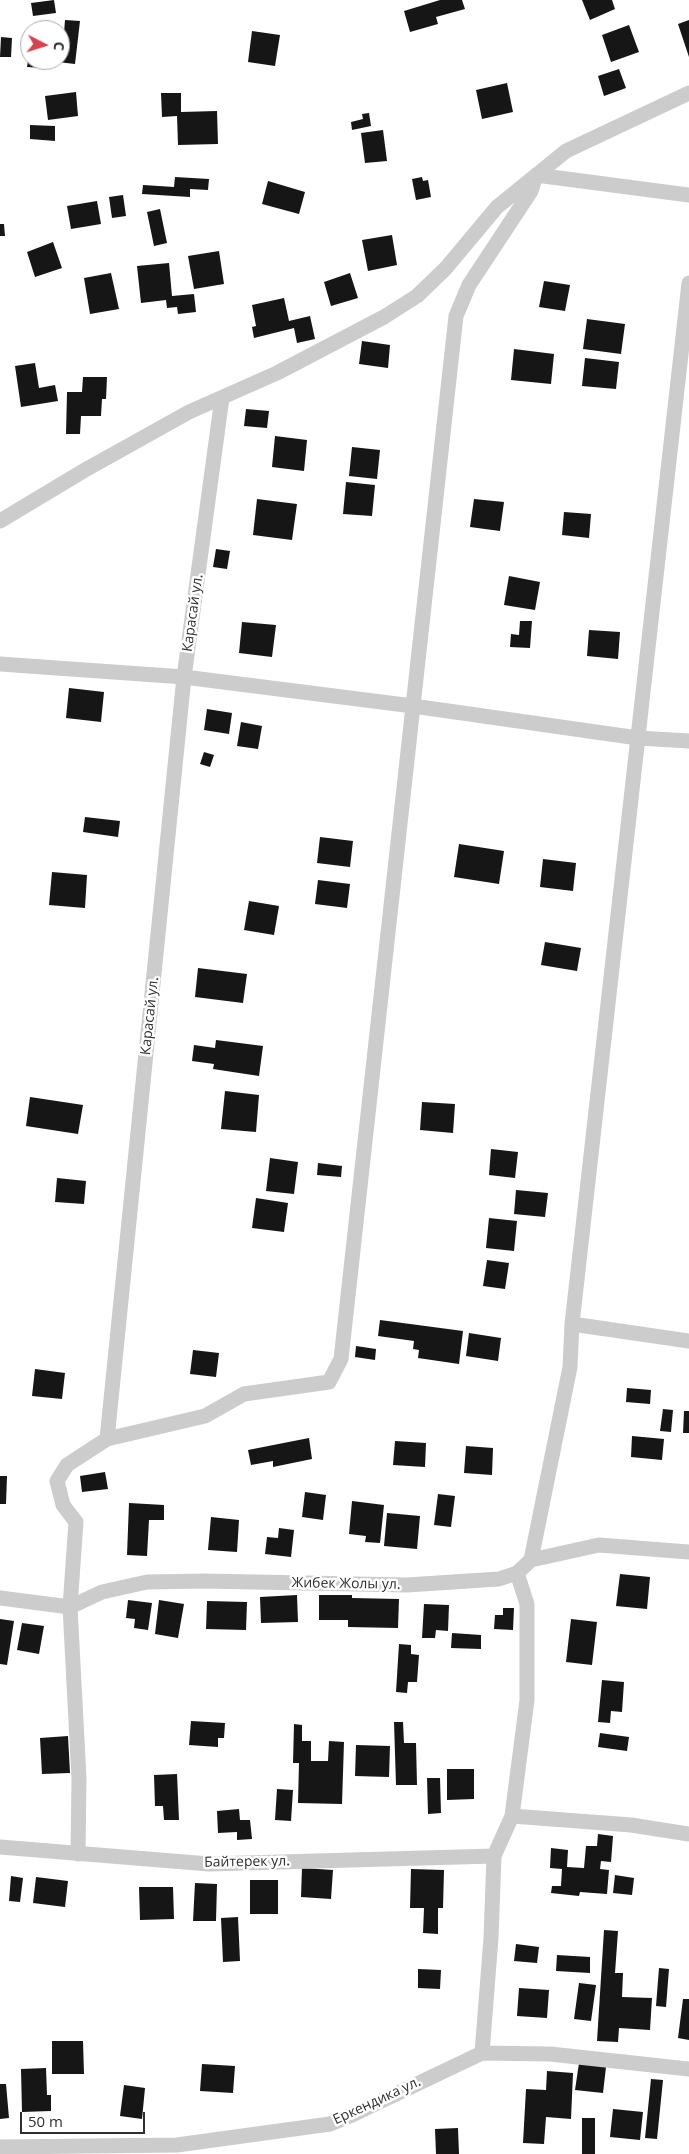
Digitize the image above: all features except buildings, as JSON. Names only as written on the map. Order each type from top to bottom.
[{"type":"street","points":[[0,521],[189,412],[277,373],[384,317],[417,296],[446,268],[497,207],[566,151],[689,93]]},
{"type":"street","points":[[536,175],[689,195]]},
{"type":"street","points":[[78,1854],[79,1778],[70,1607],[76,1522],[63,1505],[57,1481],[67,1465],[107,1439],[205,1416],[244,1394],[329,1382],[341,1359],[456,316],[469,285],[531,191],[536,175]]},
{"type":"street","points":[[689,283],[572,1324],[570,1367],[531,1560],[599,1545],[689,1552]]},
{"type":"street","name":"Карасай ул.","points":[[107,1439],[184,677],[222,398]]},
{"type":"street","points":[[0,664],[184,677],[413,706],[638,738],[689,741]]},
{"type":"street","points":[[572,1324],[689,1341]]},
{"type":"street","name":"Жибек Жолы ул.","points":[[70,1607],[102,1592],[147,1582],[204,1581],[407,1585],[499,1579],[517,1573],[531,1560]]},
{"type":"street","points":[[482,2052],[491,1938],[494,1856],[512,1816],[527,1700],[526,1604],[517,1573]]},
{"type":"street","points":[[0,1598],[70,1607]]},
{"type":"street","points":[[512,1816],[631,1825],[689,1834]]},
{"type":"street","name":"Байтерек ул.","points":[[0,1847],[209,1864],[494,1856]]},
{"type":"street","name":"Еркендика ул.","points":[[0,2146],[177,2145],[330,2124],[482,2052],[550,2054],[689,2069]]}]
